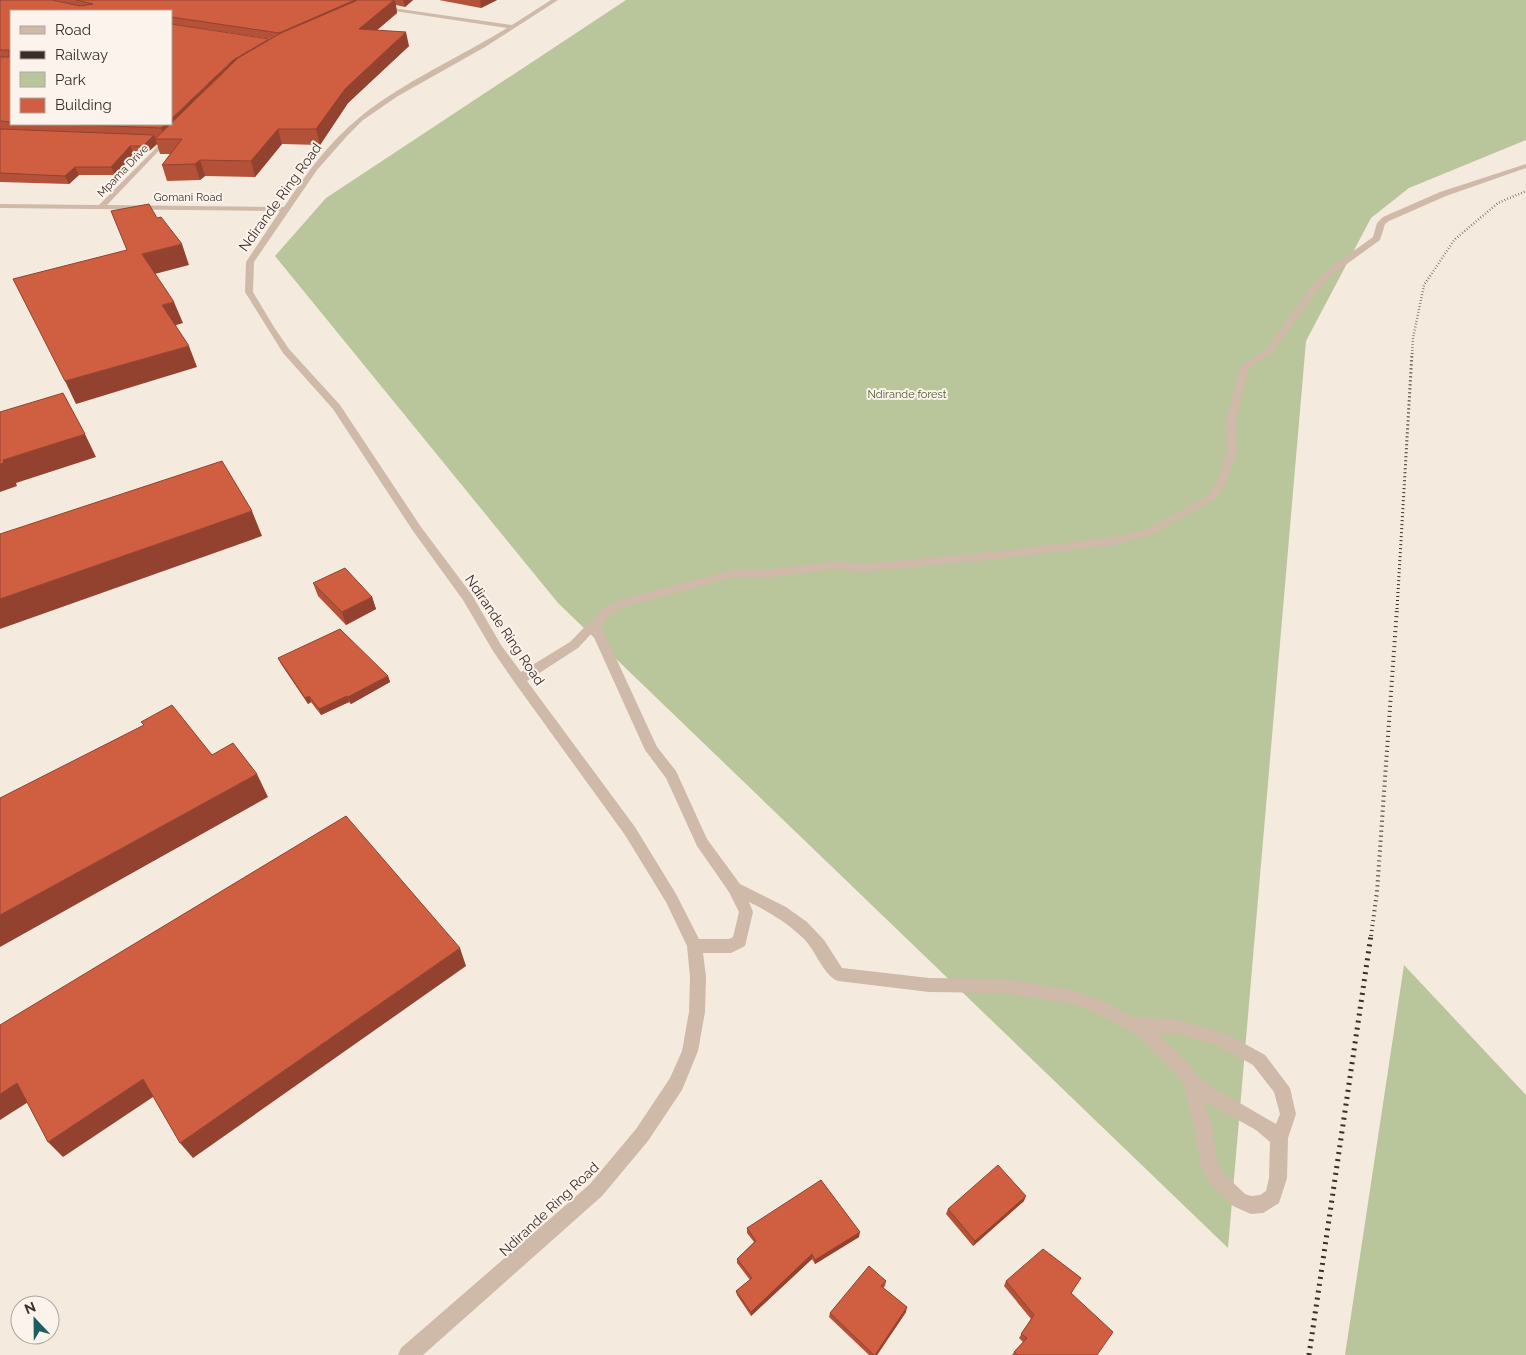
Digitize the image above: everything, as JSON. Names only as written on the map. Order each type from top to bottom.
[{"type":"street","name":"Ndirande Ring Road","points":[[408,1355],[596,1190],[642,1135],[676,1084],[690,1051],[697,1012],[698,977],[694,946],[671,898],[630,831],[496,648],[468,598],[417,529],[336,407],[286,351],[249,292],[250,262],[286,208],[331,150],[362,118],[408,86],[512,27],[554,0]]},
{"type":"street","points":[[376,2],[512,27]]},
{"type":"street","name":"Mpama Drive","points":[[101,208],[173,133]]},
{"type":"street","points":[[157,139],[166,140]]},
{"type":"street","points":[[519,680],[574,645],[608,610],[620,604],[735,572],[762,574],[838,565],[860,568],[989,556],[1113,541],[1148,533],[1213,497],[1226,473],[1232,451],[1230,424],[1246,367],[1269,351],[1312,291],[1330,272],[1377,238],[1381,224],[1386,219],[1443,194],[1526,166]]},
{"type":"street","name":"Gomani Road","points":[[0,206],[286,208]]},
{"type":"street","points":[[598,620],[596,628],[652,750],[671,775],[702,842],[735,888],[746,912],[740,941],[731,946],[694,946]]},
{"type":"street","points":[[735,888],[772,906],[797,924],[819,945],[828,964],[838,974],[930,985],[1004,986],[1072,997],[1100,1006],[1144,1031],[1180,1066],[1190,1080],[1208,1094],[1262,1124],[1279,1138]]},
{"type":"street","points":[[1132,1024],[1176,1026],[1221,1039],[1259,1060],[1282,1088],[1288,1114],[1279,1138],[1278,1178],[1273,1197],[1263,1204],[1251,1205],[1239,1200],[1222,1186],[1209,1164],[1203,1126],[1190,1080]]},
{"type":"green space","name":"Ndirande forest","points":[[626,0],[1526,0],[1526,140],[1409,188],[1371,218],[1306,341],[1228,1248],[558,603],[275,256],[326,198]]},
{"type":"green space","points":[[1404,965],[1526,1095],[1526,1355],[1345,1355]]},
{"type":"building","points":[[0,0],[52,0],[80,6],[93,4],[76,0],[355,0],[279,33],[172,17],[172,10],[10,10],[10,122],[0,121],[0,57],[9,57],[9,50],[0,50]]},
{"type":"building","points":[[358,0],[394,0],[359,29],[406,32],[345,89],[316,129],[278,129],[251,161],[200,160],[195,164],[162,165],[182,139],[155,139],[169,125],[172,125],[172,122],[238,58],[281,33]]},
{"type":"building","points":[[172,24],[269,39],[233,60],[172,118]]},
{"type":"building","points":[[87,125],[165,125],[161,128]]},
{"type":"building","points":[[0,129],[154,135],[143,146],[130,146],[111,167],[75,167],[65,176],[0,173]]},
{"type":"building","points":[[149,204],[157,218],[161,217],[182,244],[142,254],[174,302],[162,305],[189,346],[65,381],[13,279],[127,250],[111,211]]},
{"type":"building","points":[[63,393],[85,434],[3,460],[4,463],[0,464],[0,412]]},
{"type":"building","points":[[222,461],[252,511],[0,599],[0,534]]},
{"type":"building","points":[[345,568],[372,597],[342,612],[313,583]]},
{"type":"building","points":[[340,629],[388,676],[348,697],[319,709],[309,696],[305,698],[278,658]]},
{"type":"building","points":[[172,705],[212,755],[233,743],[257,774],[0,915],[0,798],[144,725],[141,722]]},
{"type":"building","points":[[346,816],[460,948],[180,1143],[143,1079],[48,1142],[17,1083],[0,1094],[0,1025]]},
{"type":"building","points":[[998,1165],[1026,1196],[975,1241],[948,1209]]},
{"type":"building","points":[[821,1180],[860,1232],[815,1260],[812,1254],[751,1312],[736,1291],[752,1278],[737,1259],[756,1241],[747,1228]]},
{"type":"building","points":[[1043,1249],[1081,1278],[1071,1293],[1113,1332],[1097,1355],[1018,1355],[1014,1352],[1027,1338],[1021,1334],[1034,1315],[1006,1281]]},
{"type":"building","points":[[869,1266],[886,1281],[881,1286],[907,1307],[875,1355],[830,1313]]},
{"type":"railway","points":[[1412,354],[1413,338],[1424,285],[1454,240],[1498,203],[1526,191]]},
{"type":"railway","points":[[1397,609],[1412,353]]},
{"type":"railway","points":[[1371,936],[1377,892],[1397,608]]},
{"type":"railway","points":[[1309,1355],[1371,935]]}]
